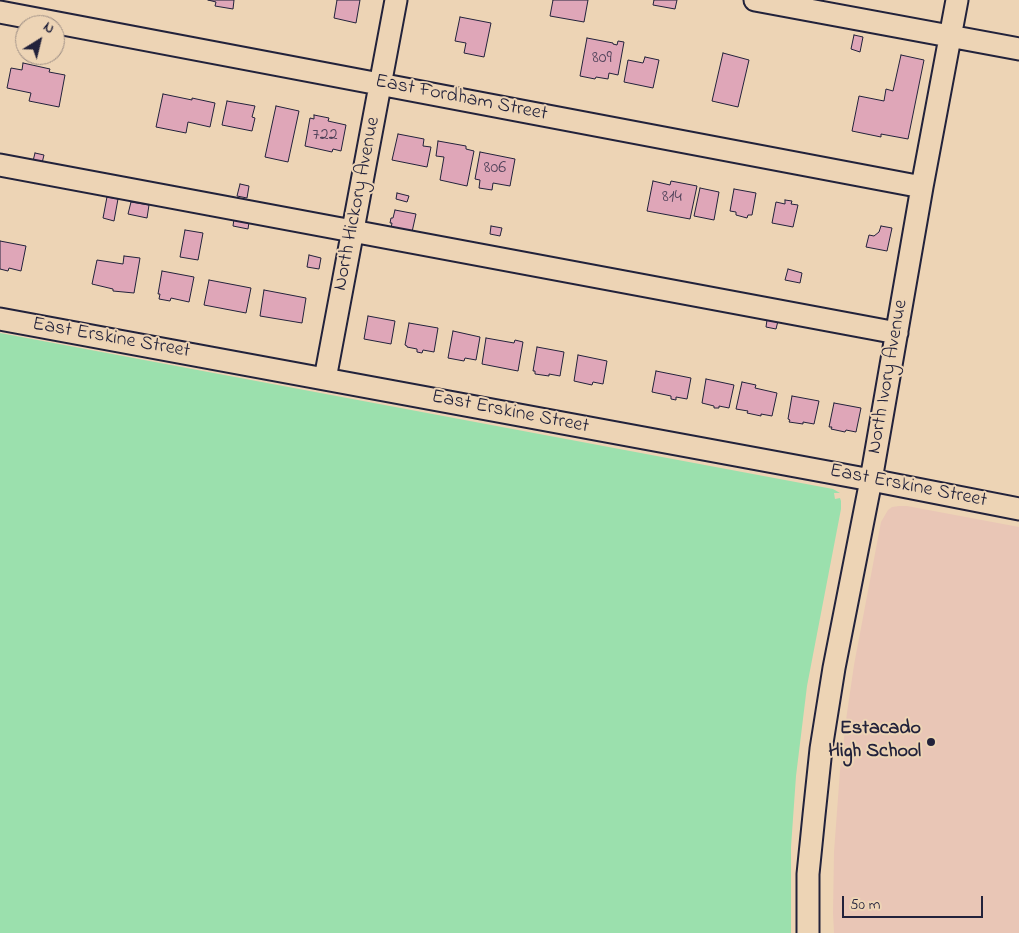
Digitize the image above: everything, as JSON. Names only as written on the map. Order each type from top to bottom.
[{"type":"street","name":"North Hickory Avenue","points":[[325,378],[396,0]]},
{"type":"street","points":[[756,0],[1019,49]]},
{"type":"street","name":"North Ivory Avenue","points":[[808,933],[808,874],[821,750],[834,668],[957,0]]},
{"type":"street","name":"East Fordham Street","points":[[0,12],[922,187]]},
{"type":"street","points":[[0,165],[897,333]]},
{"type":"street","name":"East Erskine Street","points":[[0,318],[1019,509]]},
{"type":"shaded area","name":"Estacado High School","points":[[899,506],[1019,527],[1019,933],[834,933],[834,852],[840,771],[854,665],[881,522],[888,510]]},
{"type":"green space","points":[[0,333],[833,489],[840,493],[834,493],[835,499],[840,498],[841,509],[807,686],[796,776],[791,847],[791,933],[0,933]]},
{"type":"building","points":[[208,0],[234,0],[233,9],[215,6],[216,2]]},
{"type":"building","points":[[337,0],[360,0],[356,23],[334,18]]},
{"type":"building","points":[[553,0],[588,0],[584,22],[550,16]]},
{"type":"building","points":[[654,0],[677,0],[675,9],[653,5]]},
{"type":"building","points":[[460,17],[491,23],[484,57],[464,53],[466,43],[455,41]]},
{"type":"building","points":[[854,35],[863,37],[860,52],[851,49]]},
{"type":"building","points":[[587,38],[617,45],[618,41],[624,42],[618,75],[609,73],[608,79],[580,76]]},
{"type":"building","points":[[723,53],[749,60],[738,107],[712,101]]},
{"type":"building","points":[[901,55],[924,60],[908,139],[881,134],[881,137],[852,131],[859,96],[884,101],[886,89],[893,91]]},
{"type":"building","points":[[645,57],[659,60],[653,88],[624,82],[628,60],[643,63]]},
{"type":"building","points":[[23,65],[32,65],[50,69],[49,72],[65,75],[59,107],[29,101],[31,93],[7,88],[11,68],[22,70]]},
{"type":"building","points":[[163,94],[215,103],[210,127],[188,122],[186,133],[156,127]]},
{"type":"building","points":[[227,101],[255,106],[252,117],[255,118],[252,131],[222,125]]},
{"type":"building","points":[[276,106],[299,111],[288,162],[265,157]]},
{"type":"building","points":[[314,115],[329,118],[328,121],[346,125],[341,151],[333,149],[332,152],[305,146],[310,118],[314,119]]},
{"type":"building","points":[[398,134],[424,139],[423,146],[431,147],[427,167],[392,160]]},
{"type":"building","points":[[438,141],[466,146],[466,149],[474,151],[467,186],[440,180],[444,157],[436,156]]},
{"type":"building","points":[[480,152],[515,159],[510,186],[493,183],[492,190],[479,188],[480,180],[475,179]]},
{"type":"building","points":[[35,153],[44,155],[42,163],[33,161]]},
{"type":"building","points":[[653,181],[670,185],[671,181],[697,186],[690,219],[647,211]]},
{"type":"building","points":[[240,184],[249,186],[247,198],[237,196]]},
{"type":"building","points":[[700,188],[719,192],[714,220],[694,216]]},
{"type":"building","points":[[734,189],[756,193],[752,215],[748,215],[747,218],[730,211]]},
{"type":"building","points":[[397,193],[409,196],[407,202],[396,199]]},
{"type":"building","points":[[107,197],[118,199],[114,221],[103,218]]},
{"type":"building","points":[[785,200],[792,201],[791,204],[798,205],[793,227],[772,223],[776,202],[785,204]]},
{"type":"building","points":[[131,202],[149,205],[147,218],[128,214]]},
{"type":"building","points":[[395,210],[416,214],[412,232],[391,228],[391,218],[393,218]]},
{"type":"building","points":[[234,219],[249,222],[248,229],[233,226]]},
{"type":"building","points":[[491,226],[502,228],[500,236],[490,234]]},
{"type":"building","points":[[881,226],[892,228],[887,251],[866,247],[869,235],[874,236],[879,232]]},
{"type":"building","points":[[185,230],[203,233],[198,260],[180,257]]},
{"type":"building","points":[[0,241],[26,246],[21,271],[9,268],[8,271],[0,269]]},
{"type":"building","points":[[309,255],[321,258],[319,269],[307,267]]},
{"type":"building","points":[[124,256],[140,258],[134,293],[113,291],[113,289],[92,284],[97,260],[123,264]]},
{"type":"building","points":[[788,269],[802,273],[800,283],[785,280]]},
{"type":"building","points":[[162,271],[194,277],[189,302],[171,298],[170,301],[159,299],[160,294],[158,294]]},
{"type":"building","points":[[209,280],[251,288],[246,313],[204,305]]},
{"type":"building","points":[[264,290],[306,298],[302,323],[260,316]]},
{"type":"building","points":[[368,316],[395,321],[391,344],[364,339]]},
{"type":"building","points":[[767,320],[778,321],[776,329],[766,327]]},
{"type":"building","points":[[409,323],[438,328],[434,352],[423,350],[422,353],[417,352],[417,349],[405,345]]},
{"type":"building","points":[[453,331],[480,337],[476,360],[465,358],[464,361],[448,358]]},
{"type":"building","points":[[486,338],[514,343],[515,340],[523,342],[518,371],[482,364]]},
{"type":"building","points":[[537,347],[564,352],[560,376],[535,374],[535,371],[533,371]]},
{"type":"building","points":[[578,355],[607,361],[603,384],[593,382],[592,385],[574,381]]},
{"type":"building","points":[[656,371],[691,378],[687,399],[676,397],[676,400],[671,399],[671,396],[652,392]]},
{"type":"building","points":[[706,379],[734,385],[729,408],[719,406],[719,408],[714,408],[714,406],[702,403]]},
{"type":"building","points":[[742,382],[756,385],[755,388],[777,393],[772,416],[761,414],[761,416],[736,409]]},
{"type":"building","points":[[792,396],[819,401],[814,424],[789,422]]},
{"type":"building","points":[[834,403],[861,408],[856,432],[846,430],[845,432],[829,427]]},
{"type":"place","name":"Estacado High School","points":[[931,742]]}]
